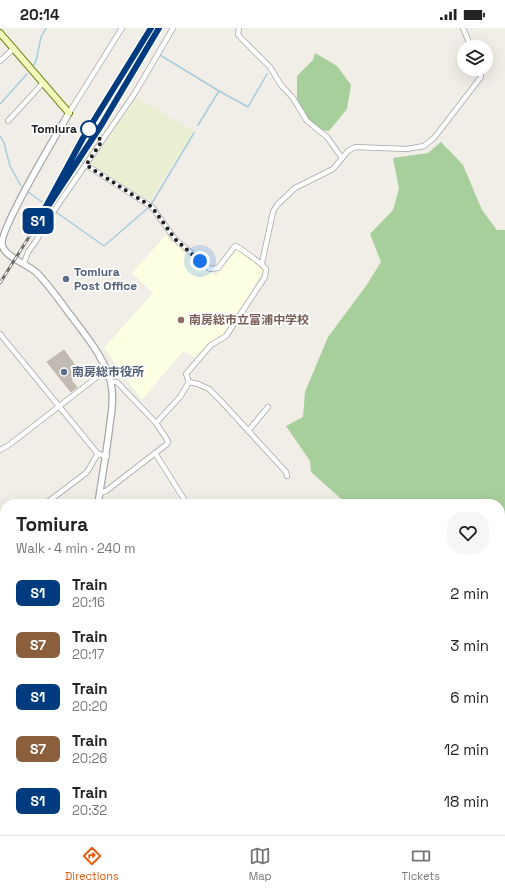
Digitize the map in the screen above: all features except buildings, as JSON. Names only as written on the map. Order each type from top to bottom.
[{"type":"main road","points":[[0,33],[69,113]]},
{"type":"street","points":[[99,499],[107,456],[113,400],[111,382],[96,349],[43,280],[24,263],[6,253],[2,248],[1,241],[53,139],[122,28]]},
{"type":"street","points":[[24,263],[28,252],[135,93],[173,28]]},
{"type":"street","points":[[239,28],[238,34],[240,37],[270,67],[281,85],[293,98],[307,121],[327,137],[342,158]]},
{"type":"street","points":[[463,28],[468,40]]},
{"type":"street","points":[[0,61],[14,48]]},
{"type":"street","points":[[262,263],[272,212],[277,205],[295,188],[333,169],[348,151],[355,148],[407,149],[424,146],[434,138],[481,76]]},
{"type":"street","points":[[8,121],[43,83]]},
{"type":"street","points":[[86,165],[152,207],[175,239],[210,269],[218,268],[235,246],[239,247],[247,255],[262,263],[266,269],[265,278],[226,336],[211,345],[186,374],[188,382],[177,400],[156,423]]},
{"type":"street","points":[[0,334],[98,454],[107,456]]},
{"type":"street","points":[[0,450],[9,445],[106,370]]},
{"type":"street","points":[[100,493],[106,491],[167,444],[168,441],[156,423],[123,387],[117,382],[111,382]]},
{"type":"street","points":[[188,382],[198,384],[209,390],[286,472],[288,476]]},
{"type":"street","points":[[248,431],[268,407]]},
{"type":"street","points":[[155,453],[184,499]]},
{"type":"street","points":[[51,499],[90,469],[93,460],[98,454]]},
{"type":"shaded area","points":[[136,98],[194,131],[150,201],[91,164]]},
{"type":"shaded area","name":"南房総市立富浦中学校","points":[[166,235],[216,276],[237,249],[264,269],[225,335],[210,342],[195,357],[183,351],[142,400],[104,348],[153,293],[132,273]]},
{"type":"green space","points":[[315,53],[337,66],[351,85],[347,109],[329,131],[314,129],[297,106],[297,76],[313,60]]},
{"type":"green space","points":[[441,142],[463,165],[482,210],[497,230],[505,230],[505,499],[341,499],[311,472],[310,461],[286,426],[303,417],[305,392],[328,337],[366,286],[381,262],[370,234],[393,210],[399,189],[393,158],[428,153]]},
{"type":"waterway","points":[[33,66],[36,61],[41,37],[46,28]]},
{"type":"waterway","points":[[160,55],[248,107],[267,74]]},
{"type":"waterway","points":[[0,104],[27,74]]},
{"type":"waterway","points":[[198,125],[219,91]]},
{"type":"waterway","points":[[152,203],[194,133]]},
{"type":"waterway","points":[[0,136],[4,143],[10,166],[21,186]]},
{"type":"waterway","points":[[28,192],[42,202]]},
{"type":"waterway","points":[[56,212],[104,246],[148,208]]},
{"type":"railway","points":[[67,169],[83,138],[151,28]]},
{"type":"railway","points":[[0,283],[100,125],[159,28]]},
{"type":"train","name":"S1","points":[[151,28],[83,138],[37,223],[102,124],[159,28]]},
{"type":"place","name":"Tomiura","points":[[89,129]]},
{"type":"place","name":"Tomiura Post Office","points":[[66,279]]},
{"type":"place","name":"南房総市立富浦中学校","points":[[181,320]]},
{"type":"place","name":"南房総市役所","points":[[64,372]]},
{"type":"route","points":[[89,129],[102,141],[86,165],[152,207],[175,239],[200,261]]}]
